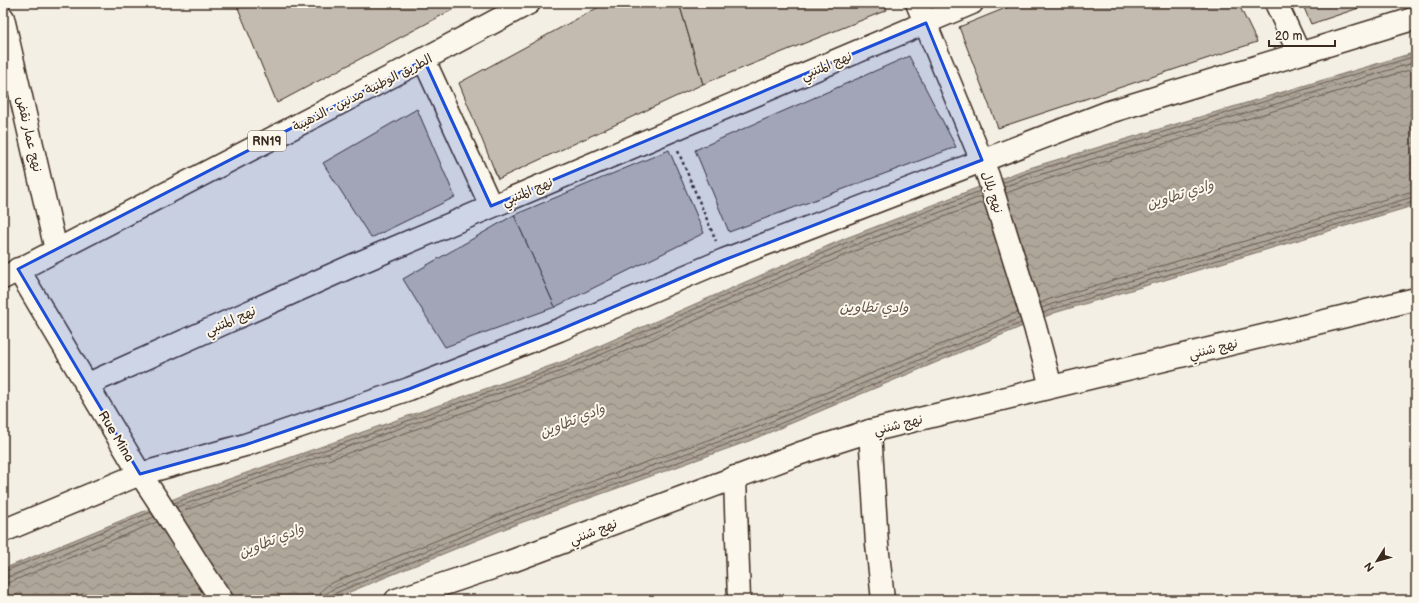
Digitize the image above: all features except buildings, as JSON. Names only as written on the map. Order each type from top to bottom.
[{"type":"street","name":"الطريق الوطنية مدنين - الذهيبة","points":[[11,273],[424,60],[529,3]]},
{"type":"street","name":"نهج بلال","points":[[917,3],[985,168],[1035,327],[1051,387]]},
{"type":"street","name":"نهج المتنبي","points":[[86,384],[491,206],[972,3]]},
{"type":"street","points":[[1276,3],[1299,53]]},
{"type":"street","name":"نهج عمار نقض","points":[[3,18],[56,250]]},
{"type":"street","points":[[3,531],[140,474],[245,445],[410,389],[559,330],[724,260],[985,168],[1108,112],[1416,18]]},
{"type":"street","points":[[424,60],[491,206]]},
{"type":"street","name":"Rue Mina","points":[[11,273],[86,384],[140,474],[161,504],[200,568],[222,600]]},
{"type":"street","name":"نهج شنني","points":[[396,600],[433,594],[504,564],[735,477],[801,453],[870,431],[1416,299]]},
{"type":"street","points":[[870,431],[877,544],[883,600]]},
{"type":"street","points":[[735,477],[739,600]]},
{"type":"path","points":[[670,131],[724,260]]},
{"type":"highlighted area","points":[[926,23],[982,160],[724,260],[559,330],[409,389],[245,445],[140,474],[18,269],[424,60],[491,206]]},
{"type":"water","name":"وادي تطاوين","points":[[1416,52],[1416,205],[1054,313],[749,441],[509,527],[330,600],[3,600],[3,569],[181,496],[567,360],[846,238],[1026,169]]}]
